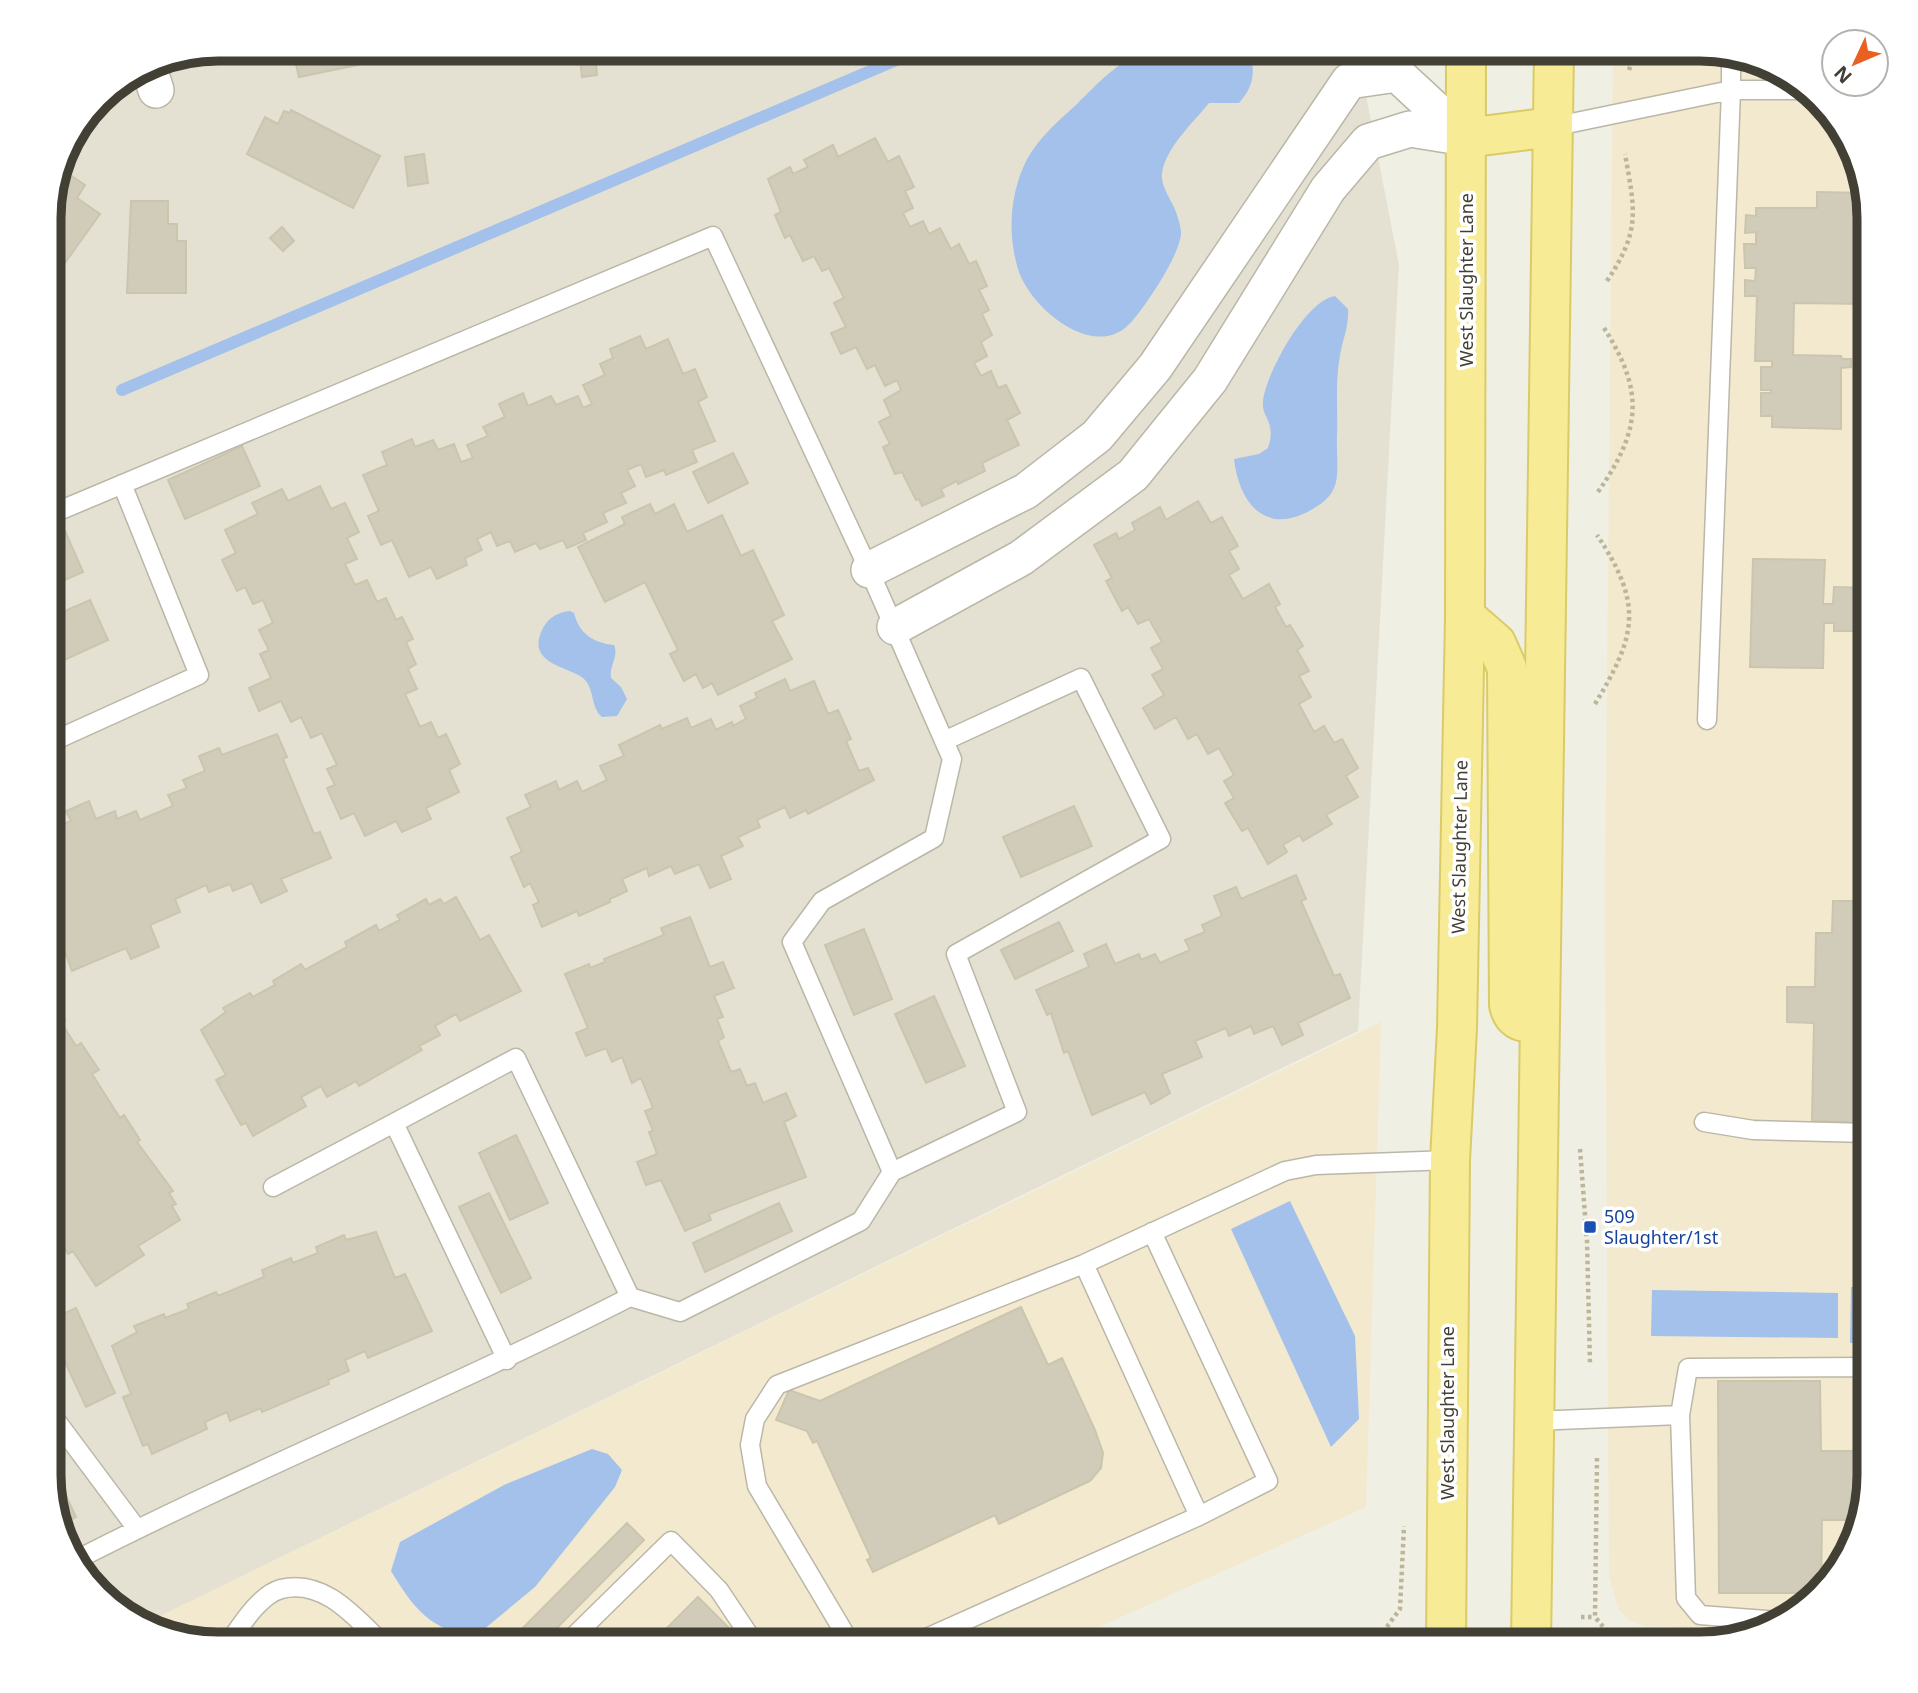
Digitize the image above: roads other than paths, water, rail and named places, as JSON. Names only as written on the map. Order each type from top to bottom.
[{"type":"main road","name":"West Slaughter Lane","points":[[1446,1632],[1450,1160],[1457,1028],[1465,617],[1466,61]]},
{"type":"main road","points":[[1531,1632],[1554,61]]},
{"type":"main road","points":[[1466,138],[1552,127]]},
{"type":"main road","points":[[1465,617],[1496,643],[1507,668],[1509,1005],[1511,1015],[1517,1021],[1540,1025]]},
{"type":"street","points":[[869,570],[1026,491],[1097,436],[1155,367],[1349,80],[1397,74],[1466,138]]},
{"type":"street","points":[[895,627],[1021,558],[1133,475],[1210,380],[1328,189],[1368,142],[1410,129],[1466,138]]},
{"type":"lane","points":[[1707,720],[1731,64]]},
{"type":"lane","points":[[1552,127],[1731,90],[1790,90]]},
{"type":"lane","points":[[62,510],[713,236],[869,570],[952,759],[934,838],[822,901],[792,942],[892,1172]]},
{"type":"lane","points":[[62,737],[199,675],[122,485]]},
{"type":"lane","points":[[84,1556],[136,1529],[507,1360],[630,1297],[680,1312],[861,1221],[892,1172],[1017,1112],[956,954],[1161,839],[1081,678],[944,741]]},
{"type":"lane","points":[[273,1187],[516,1058],[630,1297]]},
{"type":"lane","points":[[1704,1122],[1753,1130],[1857,1133]]},
{"type":"lane","points":[[394,1123],[507,1360]]},
{"type":"lane","points":[[844,1632],[757,1486],[750,1445],[755,1419],[764,1401],[777,1385],[1084,1264],[1285,1171],[1316,1165],[1450,1160]]},
{"type":"lane","points":[[940,1632],[1199,1516],[1268,1480],[1152,1232]]},
{"type":"lane","points":[[1084,1264],[1199,1516]]},
{"type":"lane","points":[[1761,1620],[1700,1615],[1686,1598],[1680,1415],[1688,1368],[1857,1367]]},
{"type":"lane","points":[[1535,1421],[1680,1415]]},
{"type":"lane","points":[[62,1429],[136,1529]]},
{"type":"lane","points":[[578,1632],[671,1541],[719,1590],[747,1632]]},
{"type":"lane","points":[[237,1632],[250,1613],[279,1589],[315,1591],[337,1600],[370,1632]]},
{"type":"water","points":[[1126,61],[1252,61],[1253,69],[1252,80],[1239,103],[1209,103],[1169,154],[1162,178],[1180,225],[1180,242],[1170,265],[1133,320],[1119,332],[1102,337],[1068,327],[1052,316],[1026,287],[1015,259],[1012,220],[1018,180],[1033,150],[1046,133],[1112,71]]},
{"type":"water","points":[[1335,296],[1348,309],[1338,375],[1336,483],[1327,498],[1311,510],[1295,517],[1268,517],[1257,511],[1248,501],[1237,475],[1234,459],[1259,454],[1268,448],[1271,432],[1263,401],[1271,373],[1300,324],[1312,310]]},
{"type":"water","points":[[570,611],[588,636],[614,645],[611,678],[621,687],[627,699],[617,716],[602,717],[584,679],[551,662],[539,650],[539,640],[545,624],[555,616]]},
{"type":"water","points":[[1290,1201],[1355,1336],[1359,1419],[1331,1447],[1231,1229]]},
{"type":"water","points":[[1851,1287],[1857,1287],[1857,1343],[1850,1343]]},
{"type":"water","points":[[1652,1290],[1838,1293],[1838,1338],[1651,1336]]},
{"type":"water","points":[[592,1449],[608,1454],[622,1470],[615,1487],[535,1587],[481,1632],[447,1629],[425,1616],[416,1607],[391,1571],[400,1542],[504,1485]]},
{"type":"waterway","points":[[122,390],[893,62]]},
{"type":"place","name":"509 Slaughter/1st","points":[[1590,1227]]}]
